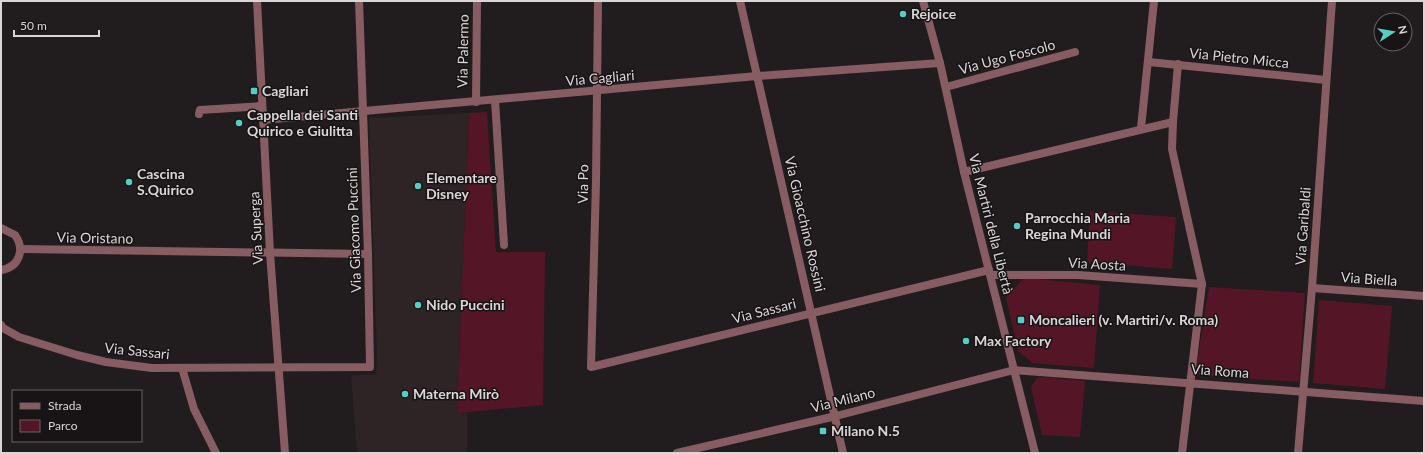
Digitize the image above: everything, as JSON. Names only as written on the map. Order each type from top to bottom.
[{"type":"street","name":"Via Superga","points":[[257,1],[270,253],[284,453]]},
{"type":"street","name":"Via Giacomo Puccini","points":[[278,367],[370,367],[368,254],[359,1]]},
{"type":"street","name":"Via Palermo","points":[[476,102],[477,1]]},
{"type":"street","name":"Via Po","points":[[591,367],[596,182],[598,1]]},
{"type":"street","name":"Via Gioacchino Rossini","points":[[740,1],[836,416],[843,453]]},
{"type":"street","name":"Via Martiri della Libertà","points":[[923,1],[946,87],[964,172],[1035,453]]},
{"type":"street","points":[[1141,128],[1149,62],[1154,1]]},
{"type":"street","name":"Via Garibaldi","points":[[1298,453],[1312,288],[1332,1]]},
{"type":"street","name":"Via Ugo Foscolo","points":[[946,87],[1075,52]]},
{"type":"street","name":"Via Pietro Micca","points":[[1149,62],[1326,80]]},
{"type":"street","name":"Via Cagliari","points":[[263,120],[596,92],[758,76],[940,63]]},
{"type":"street","points":[[1178,64],[1172,149],[1202,284],[1189,382],[1182,453]]},
{"type":"street","points":[[495,100],[504,245]]},
{"type":"street","points":[[199,114],[200,110],[262,106]]},
{"type":"street","points":[[964,172],[1141,128],[1173,122]]},
{"type":"street","points":[[1,228],[14,235],[20,249],[19,258],[14,264],[7,269],[1,270]]},
{"type":"street","name":"Via Oristano","points":[[20,249],[368,254]]},
{"type":"street","name":"Via Sassari","points":[[591,367],[812,313],[990,273]]},
{"type":"street","name":"Via Aosta","points":[[990,273],[1078,274],[1202,284]]},
{"type":"street","name":"Via Biella","points":[[1312,288],[1424,296]]},
{"type":"street","name":"Via Sassari","points":[[1,325],[19,336],[77,355],[106,362],[152,368],[278,367]]},
{"type":"street","points":[[182,368],[194,409],[216,453]]},
{"type":"street","name":"Via Roma","points":[[1014,370],[1304,390],[1424,401]]},
{"type":"street","name":"Via Milano","points":[[677,453],[836,416],[1014,370]]},
{"type":"shaded area","points":[[469,113],[457,413],[467,412],[467,453],[357,453],[351,375],[376,375],[377,355],[369,118]]},
{"type":"green space","points":[[487,112],[496,252],[545,252],[543,405],[457,413],[469,113]]},
{"type":"green space","points":[[1090,211],[1176,217],[1172,269],[1087,262]]},
{"type":"green space","points":[[1024,278],[1100,285],[1094,368],[1033,363],[1018,351],[1006,297]]},
{"type":"green space","points":[[1209,287],[1305,293],[1299,382],[1195,375]]},
{"type":"green space","points":[[1319,300],[1392,306],[1385,389],[1313,383]]},
{"type":"green space","points":[[1038,377],[1085,381],[1080,437],[1042,435],[1031,387]]},
{"type":"place","name":"Rejoice","points":[[903,14]]},
{"type":"place","name":"Cagliari","points":[[254,91]]},
{"type":"place","name":"Cappella dei Santi Quirico e Giulitta","points":[[239,123]]},
{"type":"place","name":"Cascina S.Quirico","points":[[129,182]]},
{"type":"place","name":"Elementare Disney","points":[[418,186]]},
{"type":"place","name":"Parrocchia Maria Regina Mundi","points":[[1017,226]]},
{"type":"place","name":"Nido Puccini","points":[[418,305]]},
{"type":"place","name":"Moncalieri (v. Martiri/v. Roma)","points":[[1021,320]]},
{"type":"place","name":"Max Factory","points":[[966,341]]},
{"type":"place","name":"Materna Mirò","points":[[405,394]]},
{"type":"place","name":"Milano N.5","points":[[823,431]]}]
